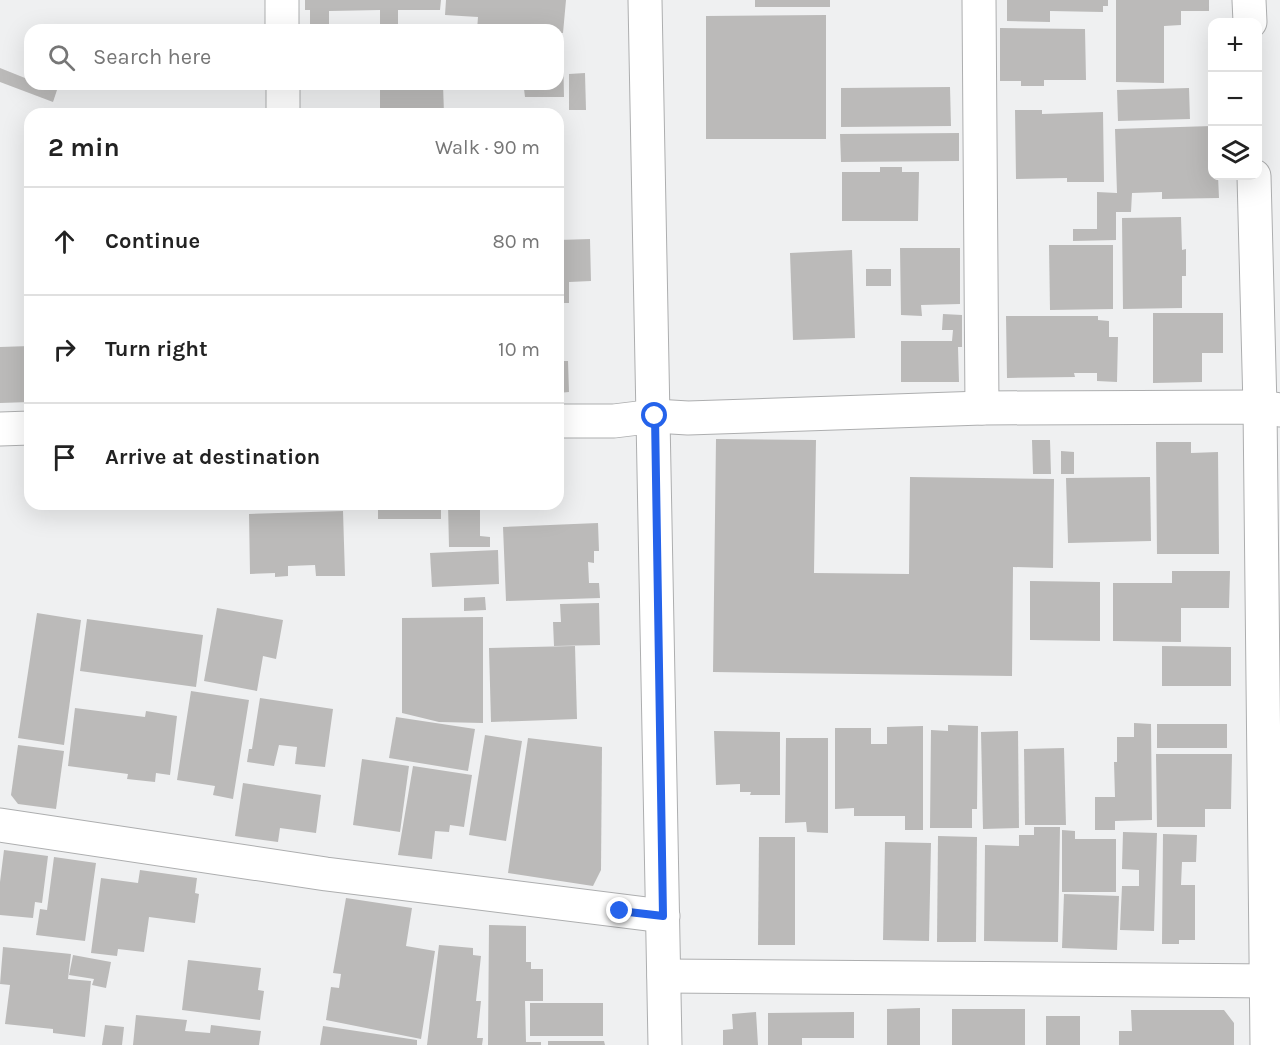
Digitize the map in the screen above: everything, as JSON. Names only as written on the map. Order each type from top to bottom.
[{"type":"street","points":[[282,0],[282,24]]},
{"type":"street","points":[[645,0],[666,1045]]},
{"type":"street","points":[[979,0],[982,408]]},
{"type":"street","points":[[1249,0],[1250,18]]},
{"type":"street","points":[[283,90],[283,108]]},
{"type":"street","points":[[1254,180],[1270,409],[1273,980],[1267,1045]]},
{"type":"street","points":[[564,421],[614,421],[655,416],[700,418],[982,408],[1270,409]]},
{"type":"street","points":[[0,429],[24,428]]},
{"type":"street","points":[[0,825],[326,874],[663,916]]},
{"type":"street","points":[[664,976],[1273,980]]},
{"type":"building","points":[[305,0],[441,0],[440,10],[398,10],[398,24],[380,24],[380,10],[329,11],[329,24],[310,24],[310,10],[305,10]]},
{"type":"building","points":[[446,0],[566,0],[564,24],[477,24],[478,17],[445,15]]},
{"type":"building","points":[[755,0],[830,0],[830,7],[755,7]]},
{"type":"building","points":[[1007,0],[1108,0],[1108,6],[1103,6],[1103,12],[1050,11],[1050,22],[1007,21]]},
{"type":"building","points":[[1116,0],[1209,0],[1209,11],[1181,11],[1181,25],[1164,26],[1164,83],[1116,82]]},
{"type":"building","points":[[826,15],[826,139],[706,139],[706,16]]},
{"type":"building","points":[[1000,28],[1085,29],[1086,80],[1044,80],[1044,86],[1021,86],[1021,81],[1000,81]]},
{"type":"building","points":[[0,68],[24,78],[24,90],[57,90],[53,102],[0,82]]},
{"type":"building","points":[[585,73],[586,110],[569,110],[569,74]]},
{"type":"building","points":[[950,87],[951,126],[841,127],[841,88]]},
{"type":"building","points":[[1189,88],[1190,119],[1118,121],[1117,90]]},
{"type":"building","points":[[380,90],[443,90],[444,108],[380,108]]},
{"type":"building","points":[[524,90],[564,90],[564,97],[525,97]]},
{"type":"building","points":[[1015,110],[1042,110],[1042,114],[1103,112],[1104,182],[1067,182],[1067,178],[1016,179]]},
{"type":"building","points":[[1208,126],[1208,180],[1218,180],[1219,198],[1162,199],[1162,192],[1132,193],[1131,212],[1116,212],[1116,240],[1073,241],[1073,229],[1097,229],[1097,192],[1117,193],[1115,129]]},
{"type":"building","points":[[959,133],[959,161],[841,162],[840,134]]},
{"type":"building","points":[[880,167],[902,167],[902,172],[919,172],[918,221],[842,221],[842,172],[880,172]]},
{"type":"building","points":[[1181,217],[1182,250],[1186,249],[1186,276],[1182,276],[1182,308],[1123,309],[1122,218]]},
{"type":"building","points":[[590,239],[591,281],[569,282],[569,303],[564,303],[564,240]]},
{"type":"building","points":[[1049,245],[1113,245],[1113,309],[1050,310]]},
{"type":"building","points":[[900,248],[960,248],[960,304],[921,305],[922,316],[901,315]]},
{"type":"building","points":[[852,250],[855,338],[793,340],[790,253]]},
{"type":"building","points":[[866,269],[891,269],[891,286],[866,286]]},
{"type":"building","points":[[1153,313],[1223,313],[1223,353],[1202,353],[1202,382],[1153,383]]},
{"type":"building","points":[[943,314],[962,315],[962,347],[958,347],[959,382],[901,382],[901,341],[952,341],[953,330],[942,330]]},
{"type":"building","points":[[1006,316],[1098,316],[1098,320],[1109,321],[1109,337],[1118,337],[1117,382],[1097,381],[1097,373],[1074,373],[1075,377],[1007,378]]},
{"type":"building","points":[[24,346],[24,402],[0,403],[0,347]]},
{"type":"building","points":[[564,361],[568,361],[569,392],[564,392]]},
{"type":"building","points":[[716,439],[816,440],[814,573],[909,574],[910,477],[1054,479],[1053,568],[1013,567],[1012,676],[713,672]]},
{"type":"building","points":[[1032,440],[1050,440],[1051,474],[1033,474]]},
{"type":"building","points":[[1156,442],[1191,442],[1191,453],[1218,452],[1219,554],[1157,554]]},
{"type":"building","points":[[1061,451],[1074,452],[1074,474],[1061,474]]},
{"type":"building","points":[[1150,477],[1151,541],[1068,543],[1066,478]]},
{"type":"building","points":[[378,510],[441,510],[441,519],[378,519]]},
{"type":"building","points":[[448,510],[480,510],[480,536],[490,537],[490,547],[449,547]]},
{"type":"building","points":[[343,511],[345,576],[316,576],[315,565],[288,566],[288,576],[275,577],[275,573],[250,574],[249,514]]},
{"type":"building","points":[[598,523],[599,551],[594,551],[594,563],[588,562],[589,583],[599,583],[600,598],[506,601],[503,527]]},
{"type":"building","points":[[498,550],[499,584],[432,587],[430,553]]},
{"type":"building","points":[[1172,571],[1230,571],[1229,608],[1181,608],[1181,642],[1113,641],[1113,583],[1172,583]]},
{"type":"building","points":[[1030,581],[1100,582],[1100,641],[1030,640]]},
{"type":"building","points":[[485,597],[486,610],[464,611],[464,598]]},
{"type":"building","points":[[599,603],[600,645],[554,646],[553,622],[561,622],[560,604]]},
{"type":"building","points":[[217,608],[283,620],[276,659],[263,656],[257,691],[204,681]]},
{"type":"building","points":[[37,613],[81,620],[64,745],[18,738]]},
{"type":"building","points":[[483,617],[483,723],[439,722],[402,713],[402,618]]},
{"type":"building","points":[[87,619],[203,635],[196,687],[80,671]]},
{"type":"building","points":[[575,646],[577,719],[491,722],[489,648]]},
{"type":"building","points":[[1162,646],[1231,647],[1231,686],[1162,686]]},
{"type":"building","points":[[191,691],[249,700],[233,799],[213,795],[215,786],[177,780]]},
{"type":"building","points":[[260,698],[333,709],[325,767],[295,764],[297,747],[279,745],[274,766],[247,762],[249,749],[252,749]]},
{"type":"building","points":[[75,708],[145,717],[146,711],[177,716],[170,775],[156,773],[155,782],[127,779],[128,774],[68,766]]},
{"type":"building","points":[[396,717],[475,729],[468,771],[389,758]]},
{"type":"building","points":[[1134,723],[1151,724],[1152,820],[1115,821],[1115,830],[1095,830],[1095,797],[1115,797],[1114,762],[1117,762],[1117,737],[1134,737]]},
{"type":"building","points":[[1157,724],[1227,724],[1227,748],[1157,748]]},
{"type":"building","points":[[948,725],[978,726],[977,809],[972,809],[972,828],[930,828],[931,730],[948,731]]},
{"type":"building","points":[[923,726],[923,830],[905,830],[905,816],[854,816],[854,808],[835,809],[835,728],[871,728],[871,744],[887,744],[887,727]]},
{"type":"building","points":[[714,731],[780,732],[780,795],[750,795],[751,792],[740,792],[740,784],[716,785]]},
{"type":"building","points":[[1018,731],[1019,828],[983,829],[981,732]]},
{"type":"building","points":[[485,735],[522,741],[506,841],[469,835]]},
{"type":"building","points":[[528,738],[602,747],[601,870],[593,886],[508,873]]},
{"type":"building","points":[[786,738],[828,738],[828,833],[807,832],[806,822],[785,823]]},
{"type":"building","points":[[18,745],[64,751],[56,809],[18,804],[11,795]]},
{"type":"building","points":[[1064,748],[1066,825],[1025,825],[1024,749]]},
{"type":"building","points":[[1156,754],[1232,754],[1231,809],[1205,809],[1205,827],[1157,827]]},
{"type":"building","points":[[362,759],[409,766],[400,832],[353,825]]},
{"type":"building","points":[[413,766],[472,775],[464,827],[450,825],[449,832],[435,831],[432,859],[398,855]]},
{"type":"building","points":[[243,783],[321,795],[316,833],[280,828],[278,842],[235,836]]},
{"type":"building","points":[[1034,827],[1060,827],[1058,942],[984,941],[985,845],[1019,846],[1019,835],[1034,835]]},
{"type":"building","points":[[1062,830],[1075,831],[1075,839],[1116,839],[1116,892],[1062,892]]},
{"type":"building","points":[[1123,832],[1157,833],[1154,931],[1120,930],[1122,886],[1139,886],[1139,870],[1122,869]]},
{"type":"building","points":[[1163,834],[1197,835],[1196,862],[1182,862],[1181,885],[1195,885],[1195,940],[1179,940],[1179,944],[1162,944]]},
{"type":"building","points":[[938,836],[977,837],[976,942],[937,942]]},
{"type":"building","points":[[759,837],[795,837],[795,945],[758,945]]},
{"type":"building","points":[[885,842],[931,843],[929,941],[883,940]]},
{"type":"building","points":[[4,850],[48,856],[42,903],[35,902],[33,918],[0,915],[0,882]]},
{"type":"building","points":[[54,857],[96,863],[85,941],[36,935],[40,909],[47,910]]},
{"type":"building","points":[[140,870],[197,878],[195,893],[199,894],[195,923],[149,917],[144,952],[118,949],[117,956],[91,953],[101,878],[138,883]]},
{"type":"building","points":[[1064,894],[1119,896],[1117,950],[1062,948]]},
{"type":"building","points":[[346,898],[412,908],[406,946],[435,951],[421,1039],[326,1020],[331,987],[339,988],[341,974],[333,973]]},
{"type":"building","points":[[489,925],[526,926],[526,962],[531,962],[531,969],[543,969],[543,1001],[525,1001],[526,1042],[541,1042],[541,1045],[488,1045]]},
{"type":"building","points":[[439,945],[473,948],[473,955],[481,956],[476,1001],[481,1001],[477,1038],[483,1038],[482,1045],[427,1045]]},
{"type":"building","points":[[3,947],[71,954],[68,979],[91,981],[85,1037],[53,1033],[53,1029],[5,1024],[10,985],[0,984]]},
{"type":"building","points":[[73,955],[111,962],[106,988],[92,985],[94,979],[69,975]]},
{"type":"building","points":[[188,960],[261,968],[258,990],[264,991],[260,1020],[182,1010]]},
{"type":"building","points":[[530,1003],[603,1003],[603,1036],[530,1036]]},
{"type":"building","points":[[920,1008],[920,1045],[887,1045],[887,1009]]},
{"type":"building","points":[[952,1009],[1025,1009],[1025,1045],[952,1045]]},
{"type":"building","points":[[1131,1010],[1224,1010],[1234,1023],[1234,1045],[1119,1045],[1119,1031],[1132,1031]]},
{"type":"building","points":[[756,1012],[758,1045],[723,1045],[723,1030],[733,1029],[732,1014]]},
{"type":"building","points":[[854,1012],[854,1038],[802,1038],[802,1045],[768,1045],[768,1013]]},
{"type":"building","points":[[136,1015],[187,1020],[185,1031],[210,1033],[211,1025],[261,1031],[259,1045],[133,1045]]},
{"type":"building","points":[[1046,1016],[1080,1016],[1080,1045],[1046,1045]]},
{"type":"building","points":[[105,1025],[124,1027],[122,1045],[102,1045]]},
{"type":"building","points":[[323,1026],[417,1040],[417,1045],[320,1045]]},
{"type":"building","points":[[548,1041],[604,1041],[605,1045],[548,1045]]},
{"type":"route","points":[[620,911],[663,916],[655,416]]}]
